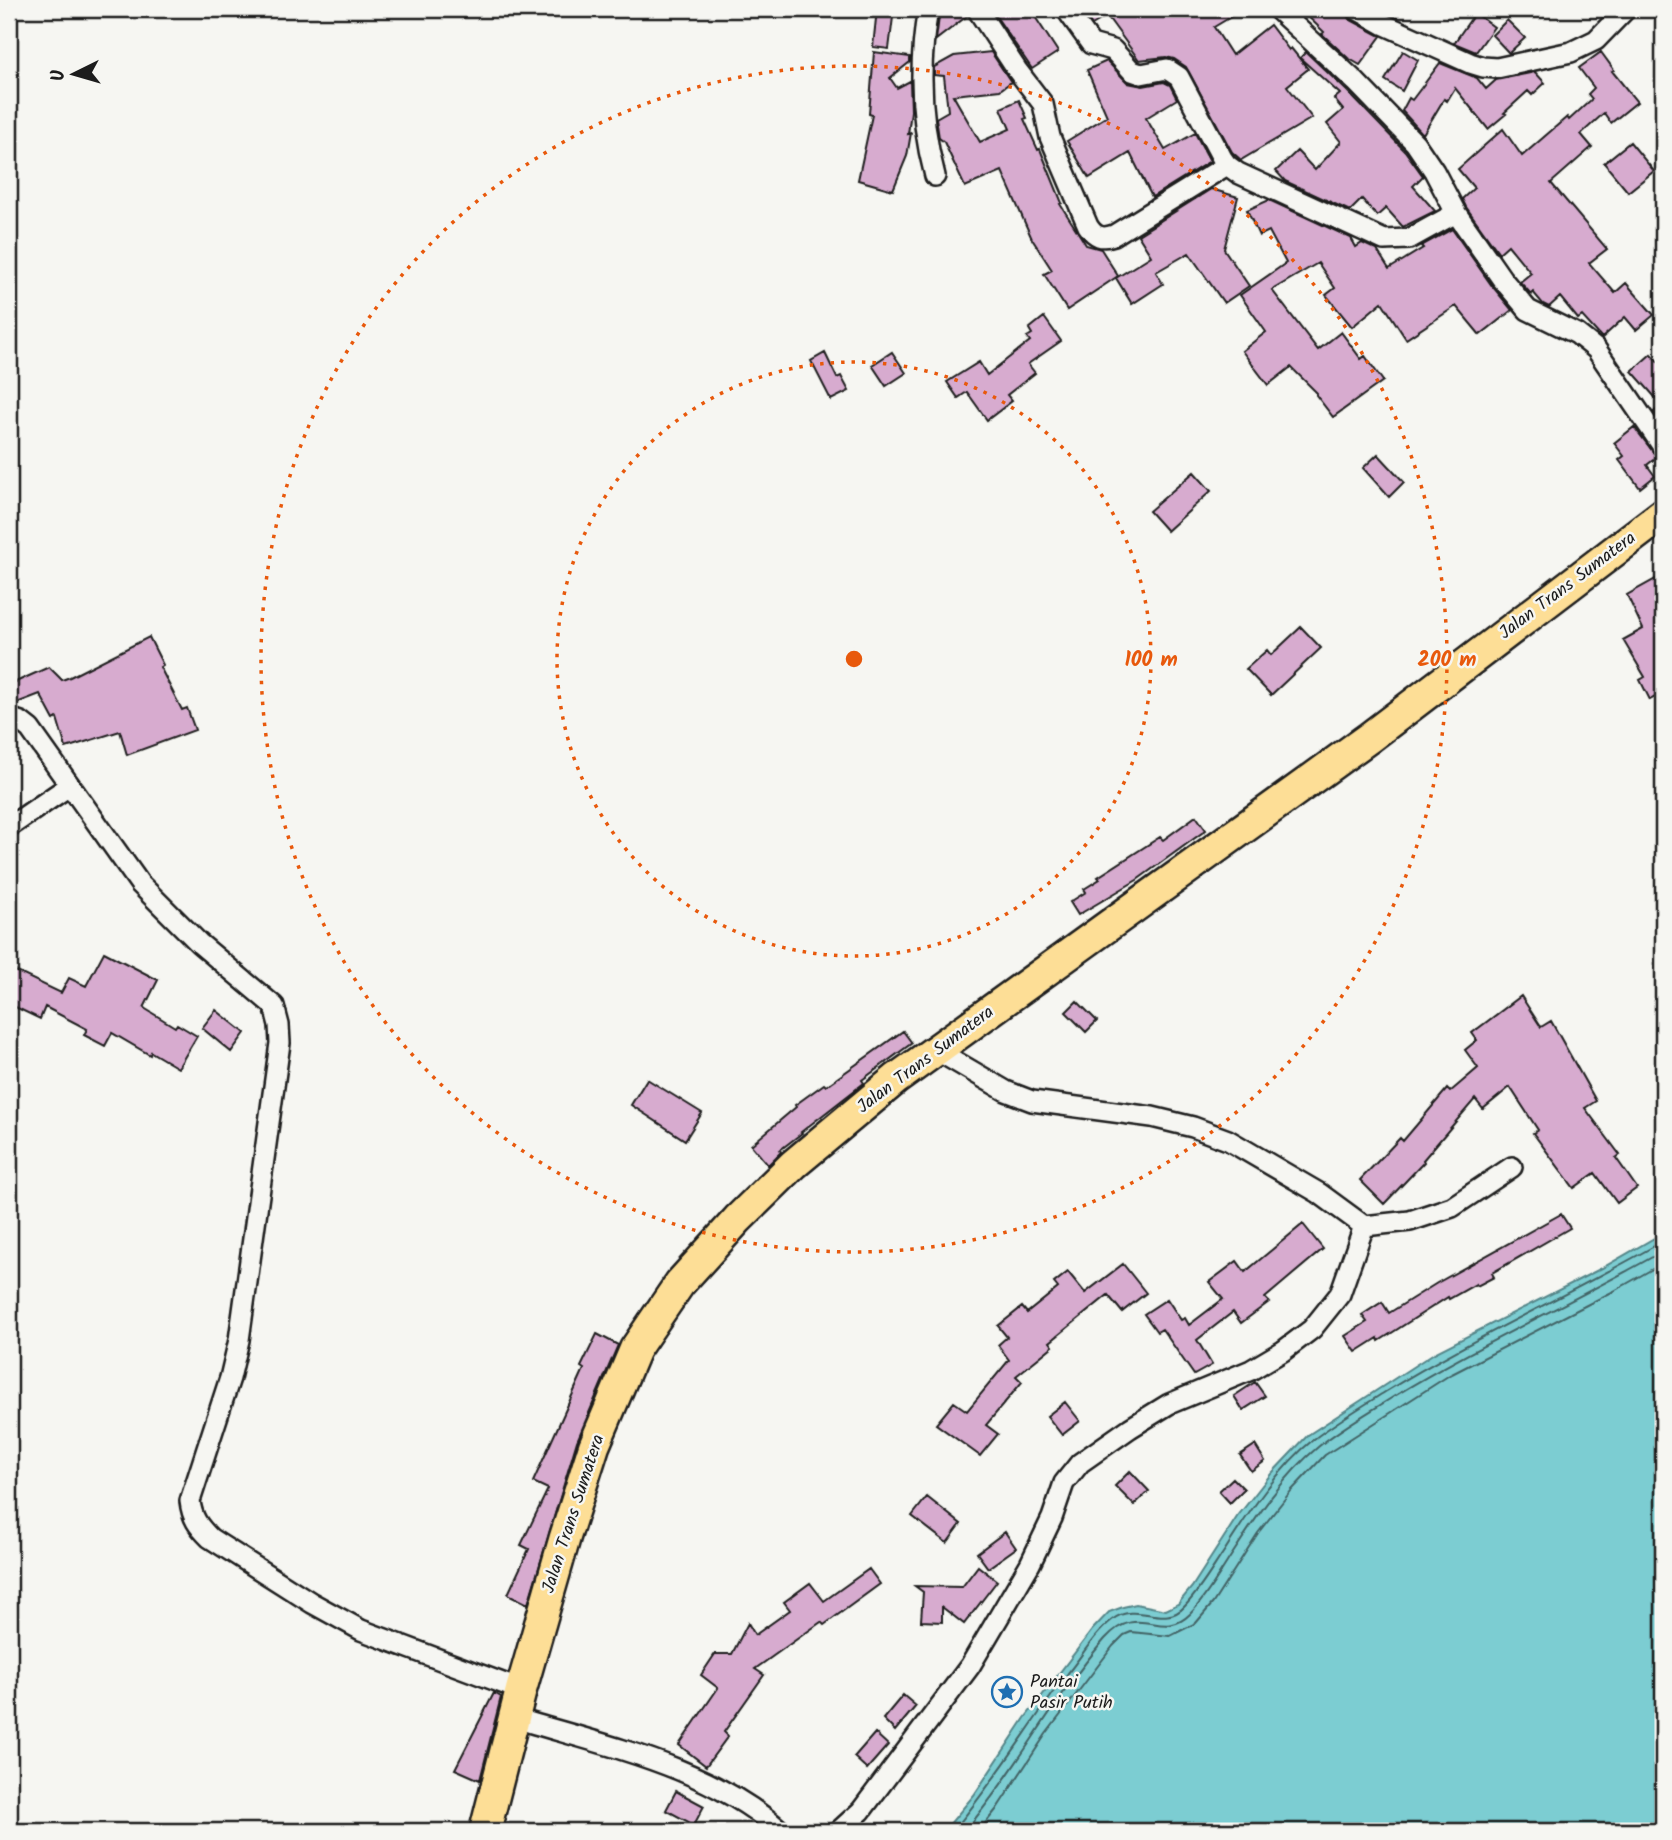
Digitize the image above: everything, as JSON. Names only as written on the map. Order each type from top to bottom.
[{"type":"highway","name":"Jalan Trans Sumatera","points":[[485,1831],[565,1537],[594,1446],[635,1349],[680,1283],[738,1219],[794,1164],[936,1050],[1370,737],[1663,514]]},
{"type":"street","points":[[928,9],[920,65],[921,97],[926,145],[934,176]]},
{"type":"street","points":[[977,9],[1043,104],[1056,153],[1087,226],[1094,235],[1103,238],[1114,235],[1227,165]]},
{"type":"street","points":[[1066,9],[1091,44],[1113,50],[1135,73],[1167,69],[1179,77],[1227,165],[1238,173],[1384,240],[1409,239],[1456,213]]},
{"type":"street","points":[[1277,9],[1347,74],[1415,143],[1434,171],[1456,213],[1502,279],[1528,310],[1577,334],[1596,349],[1663,447]]},
{"type":"street","points":[[1356,9],[1450,55],[1483,67],[1497,68],[1583,47],[1596,40],[1626,9]]},
{"type":"street","points":[[9,718],[30,729],[140,884],[199,943],[274,1006],[279,1025],[278,1056],[239,1340],[230,1378],[190,1501],[191,1515],[198,1527],[210,1538],[337,1618],[518,1704],[667,1764],[746,1804],[781,1831]]},
{"type":"street","points":[[9,827],[69,786]]},
{"type":"street","points":[[936,1050],[1006,1091],[1032,1101],[1152,1117],[1193,1127],[1228,1140],[1319,1193],[1364,1226],[1410,1221],[1452,1207],[1512,1167]]},
{"type":"street","points":[[839,1831],[861,1811],[970,1666],[1030,1564],[1052,1518],[1064,1483],[1080,1463],[1170,1404],[1251,1370],[1312,1329],[1340,1294],[1364,1226]]},
{"type":"water","points":[[1663,1233],[1663,1831],[944,1831],[974,1795],[1025,1718],[1093,1629],[1109,1612],[1123,1607],[1136,1604],[1166,1610],[1178,1604],[1237,1517],[1271,1474],[1308,1435],[1434,1353],[1602,1268]]},
{"type":"building","points":[[877,9],[894,9],[889,49],[873,47]]},
{"type":"building","points":[[940,9],[965,9],[967,16],[936,40]]},
{"type":"building","points":[[991,9],[1030,9],[1058,52],[1032,69]]},
{"type":"building","points":[[1081,9],[1244,9],[1214,27],[1232,55],[1270,25],[1308,69],[1287,86],[1312,118],[1241,160],[1232,152],[1186,67],[1166,57],[1139,60],[1107,16],[1092,25]]},
{"type":"building","points":[[1300,9],[1344,9],[1349,19],[1381,36],[1360,65],[1348,58],[1322,34],[1324,32]]},
{"type":"building","points":[[1475,13],[1494,27],[1476,52],[1454,43]]},
{"type":"building","points":[[1507,20],[1525,38],[1509,53],[1492,35]]},
{"type":"building","points":[[1403,51],[1418,60],[1402,91],[1385,80]]},
{"type":"building","points":[[874,52],[910,57],[910,62],[890,78],[897,88],[910,81],[911,111],[907,156],[893,190],[858,180],[872,115],[869,114]]},
{"type":"building","points":[[991,52],[1011,82],[1000,90],[953,95],[980,142],[1010,129],[1001,108],[1019,100],[1027,118],[1024,119],[1038,150],[1040,149],[1062,203],[1060,204],[1086,245],[1101,249],[1118,276],[1067,310],[1044,274],[1052,270],[1032,239],[1002,171],[965,187],[944,142],[939,138],[936,118],[948,111],[944,76],[934,75],[934,67],[954,56]]},
{"type":"building","points":[[1306,52],[1405,151],[1423,176],[1413,186],[1435,211],[1403,227],[1386,208],[1377,216],[1362,199],[1350,211],[1285,181],[1276,171],[1297,151],[1315,170],[1341,142],[1327,124],[1343,110],[1334,99],[1340,94],[1300,58]]},
{"type":"building","points":[[1601,52],[1614,70],[1612,71],[1637,102],[1611,123],[1604,113],[1581,134],[1592,147],[1551,183],[1607,249],[1589,263],[1615,293],[1626,283],[1654,315],[1636,330],[1625,317],[1602,338],[1582,316],[1578,319],[1560,297],[1549,307],[1520,282],[1531,273],[1508,245],[1499,253],[1466,207],[1462,199],[1474,188],[1458,169],[1503,129],[1522,156],[1567,117],[1569,120],[1592,99],[1588,94],[1594,88],[1579,68]]},
{"type":"building","points":[[1107,61],[1128,83],[1143,86],[1164,82],[1170,85],[1177,99],[1146,118],[1165,150],[1195,133],[1210,161],[1152,197],[1130,153],[1089,178],[1067,141],[1107,116],[1087,70]]},
{"type":"building","points":[[1440,63],[1477,78],[1486,89],[1496,80],[1535,72],[1545,83],[1532,95],[1528,91],[1488,129],[1455,88],[1447,101],[1444,99],[1423,134],[1402,111],[1409,98],[1412,100]]},
{"type":"building","points":[[1630,142],[1654,171],[1628,192],[1604,163]]},
{"type":"building","points":[[1211,189],[1238,197],[1224,249],[1249,286],[1224,303],[1189,253],[1156,272],[1163,284],[1132,304],[1116,278],[1151,256],[1138,235]]},
{"type":"building","points":[[1269,200],[1351,238],[1356,247],[1362,243],[1377,250],[1389,269],[1423,248],[1421,246],[1452,229],[1512,310],[1480,335],[1456,306],[1406,339],[1382,302],[1352,327],[1326,295],[1335,288],[1318,263],[1272,290],[1318,350],[1341,332],[1361,359],[1365,356],[1383,381],[1333,417],[1317,393],[1291,367],[1268,385],[1242,351],[1266,332],[1240,295],[1286,263],[1269,231],[1259,236],[1247,210]]},
{"type":"building","points":[[1044,317],[1061,341],[1028,364],[1035,373],[1007,395],[1012,401],[987,420],[967,392],[958,398],[947,382],[979,362],[987,375],[1030,341],[1027,337],[1032,334],[1029,329]]},
{"type":"building","points":[[892,352],[906,373],[886,386],[872,365]]},
{"type":"building","points":[[825,353],[837,378],[841,376],[849,391],[831,400],[811,361]]},
{"type":"building","points":[[1651,354],[1663,367],[1663,426],[1654,412],[1662,405],[1632,371]]},
{"type":"building","points":[[1634,427],[1657,457],[1647,465],[1655,476],[1640,488],[1619,460],[1624,456],[1614,443]]},
{"type":"building","points":[[1378,454],[1404,482],[1389,497],[1363,468]]},
{"type":"building","points":[[1194,472],[1211,491],[1167,531],[1149,511]]},
{"type":"building","points":[[1663,575],[1663,693],[1650,700],[1640,680],[1645,677],[1623,640],[1643,629],[1627,595]]},
{"type":"building","points":[[1301,627],[1321,648],[1271,695],[1246,669],[1267,650],[1271,655]]},
{"type":"building","points":[[149,637],[163,665],[160,667],[182,710],[187,708],[195,730],[127,755],[120,731],[66,748],[57,718],[54,720],[40,694],[9,706],[9,685],[49,667],[62,680]]},
{"type":"building","points":[[1196,816],[1206,830],[1137,880],[1078,915],[1070,902],[1086,892],[1084,889],[1100,879],[1098,877],[1160,837],[1163,840]]},
{"type":"building","points":[[104,952],[158,980],[144,1008],[175,1027],[177,1024],[197,1036],[178,1068],[112,1033],[105,1046],[84,1035],[87,1029],[45,1007],[40,1019],[9,1004],[9,968],[61,993],[69,978],[86,986]]},
{"type":"building","points":[[1521,996],[1541,1027],[1551,1021],[1596,1101],[1585,1108],[1620,1155],[1616,1158],[1637,1188],[1617,1203],[1595,1173],[1574,1188],[1533,1133],[1538,1130],[1510,1087],[1483,1109],[1475,1099],[1424,1162],[1384,1204],[1360,1180],[1400,1138],[1403,1141],[1447,1089],[1450,1092],[1478,1068],[1465,1050],[1477,1040],[1472,1033]]},
{"type":"building","points":[[1077,1001],[1097,1021],[1086,1032],[1066,1012]]},
{"type":"building","points":[[216,1010],[245,1033],[231,1052],[202,1028]]},
{"type":"building","points":[[903,1031],[912,1043],[862,1080],[864,1083],[801,1132],[780,1150],[768,1165],[751,1145],[796,1107],[795,1105]]},
{"type":"building","points":[[647,1079],[702,1113],[685,1140],[631,1105]]},
{"type":"building","points":[[1561,1214],[1570,1228],[1492,1273],[1494,1277],[1449,1299],[1448,1297],[1379,1341],[1378,1338],[1356,1352],[1345,1336],[1367,1322],[1362,1315],[1382,1302],[1389,1313]]},
{"type":"building","points":[[1303,1224],[1323,1249],[1265,1298],[1269,1302],[1241,1323],[1233,1312],[1197,1340],[1212,1365],[1194,1375],[1162,1329],[1157,1332],[1144,1314],[1167,1299],[1181,1320],[1185,1318],[1189,1325],[1223,1299],[1209,1282],[1237,1261],[1245,1272]]},
{"type":"building","points":[[1123,1264],[1146,1293],[1122,1312],[1108,1295],[1050,1342],[1053,1346],[1016,1376],[1022,1382],[986,1425],[998,1434],[980,1456],[936,1424],[954,1402],[967,1411],[1009,1360],[998,1345],[1007,1337],[998,1326],[1022,1307],[1027,1313],[1058,1288],[1054,1283],[1068,1272],[1085,1293]]},
{"type":"building","points":[[597,1334],[618,1345],[577,1441],[528,1604],[508,1594],[529,1549],[521,1545],[548,1489],[533,1482]]},
{"type":"building","points":[[1255,1382],[1265,1396],[1243,1410],[1234,1396]]},
{"type":"building","points":[[1065,1402],[1080,1421],[1062,1435],[1047,1416]]},
{"type":"building","points":[[1255,1445],[1265,1461],[1251,1471],[1240,1455]]},
{"type":"building","points":[[1130,1471],[1149,1491],[1134,1505],[1115,1486]]},
{"type":"building","points":[[1233,1478],[1244,1489],[1230,1503],[1219,1491]]},
{"type":"building","points":[[927,1497],[961,1524],[947,1543],[912,1516]]},
{"type":"building","points":[[1005,1532],[1016,1548],[988,1568],[977,1553]]},
{"type":"building","points":[[978,1566],[997,1581],[964,1624],[942,1607],[942,1622],[921,1621],[923,1592],[915,1586],[962,1587]]},
{"type":"building","points":[[869,1569],[880,1584],[824,1625],[821,1622],[755,1669],[764,1675],[724,1732],[728,1736],[706,1766],[679,1745],[718,1688],[701,1675],[715,1654],[732,1654],[748,1623],[755,1635],[790,1610],[784,1602],[810,1583],[824,1601]]},
{"type":"building","points":[[494,1693],[501,1697],[480,1780],[455,1769]]},
{"type":"building","points":[[903,1695],[916,1706],[895,1731],[883,1719]]},
{"type":"building","points":[[875,1733],[888,1745],[867,1769],[854,1757]]},
{"type":"building","points":[[676,1791],[704,1806],[694,1825],[666,1810]]},
{"type":"place","name":"Pantai Pasir Putih","points":[[1007,1692]]}]
